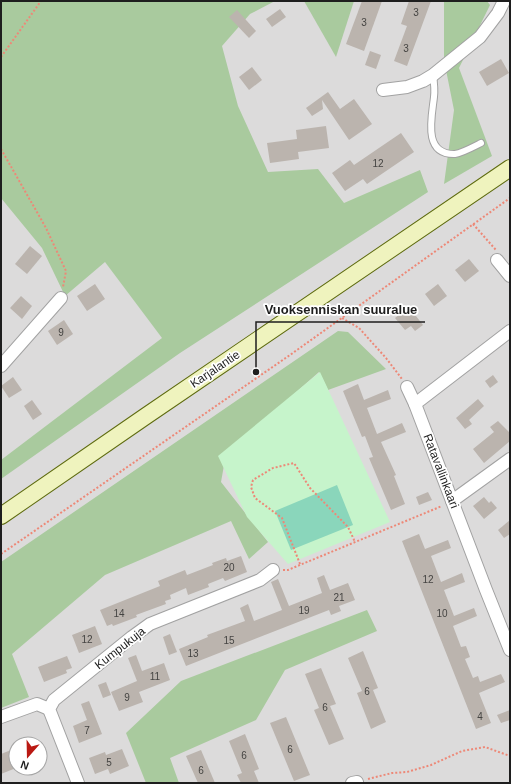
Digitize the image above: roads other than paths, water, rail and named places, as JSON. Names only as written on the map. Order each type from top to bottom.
[{"type":"main road","name":"Karjalantie","points":[[1,516],[510,168]]},
{"type":"street","points":[[383,90],[407,87],[423,81],[433,75],[480,37],[498,13],[504,1]]},
{"type":"street","points":[[497,260],[510,276]]},
{"type":"street","points":[[1,366],[61,298]]},
{"type":"street","points":[[415,404],[510,331]]},
{"type":"street","name":"Ratavallinkaari","points":[[407,387],[415,404],[510,650]]},
{"type":"street","points":[[452,501],[510,459]]},
{"type":"street","name":"Kumpukuja","points":[[49,709],[54,700],[150,624],[260,580],[273,570]]},
{"type":"street","points":[[1,717],[37,704],[49,709],[78,783]]},
{"type":"lane","points":[[433,75],[435,95],[431,135],[437,147],[444,152],[456,154],[481,143]]},
{"type":"place","name":"Vuoksenniskan suuralue","points":[[256,372]]}]
